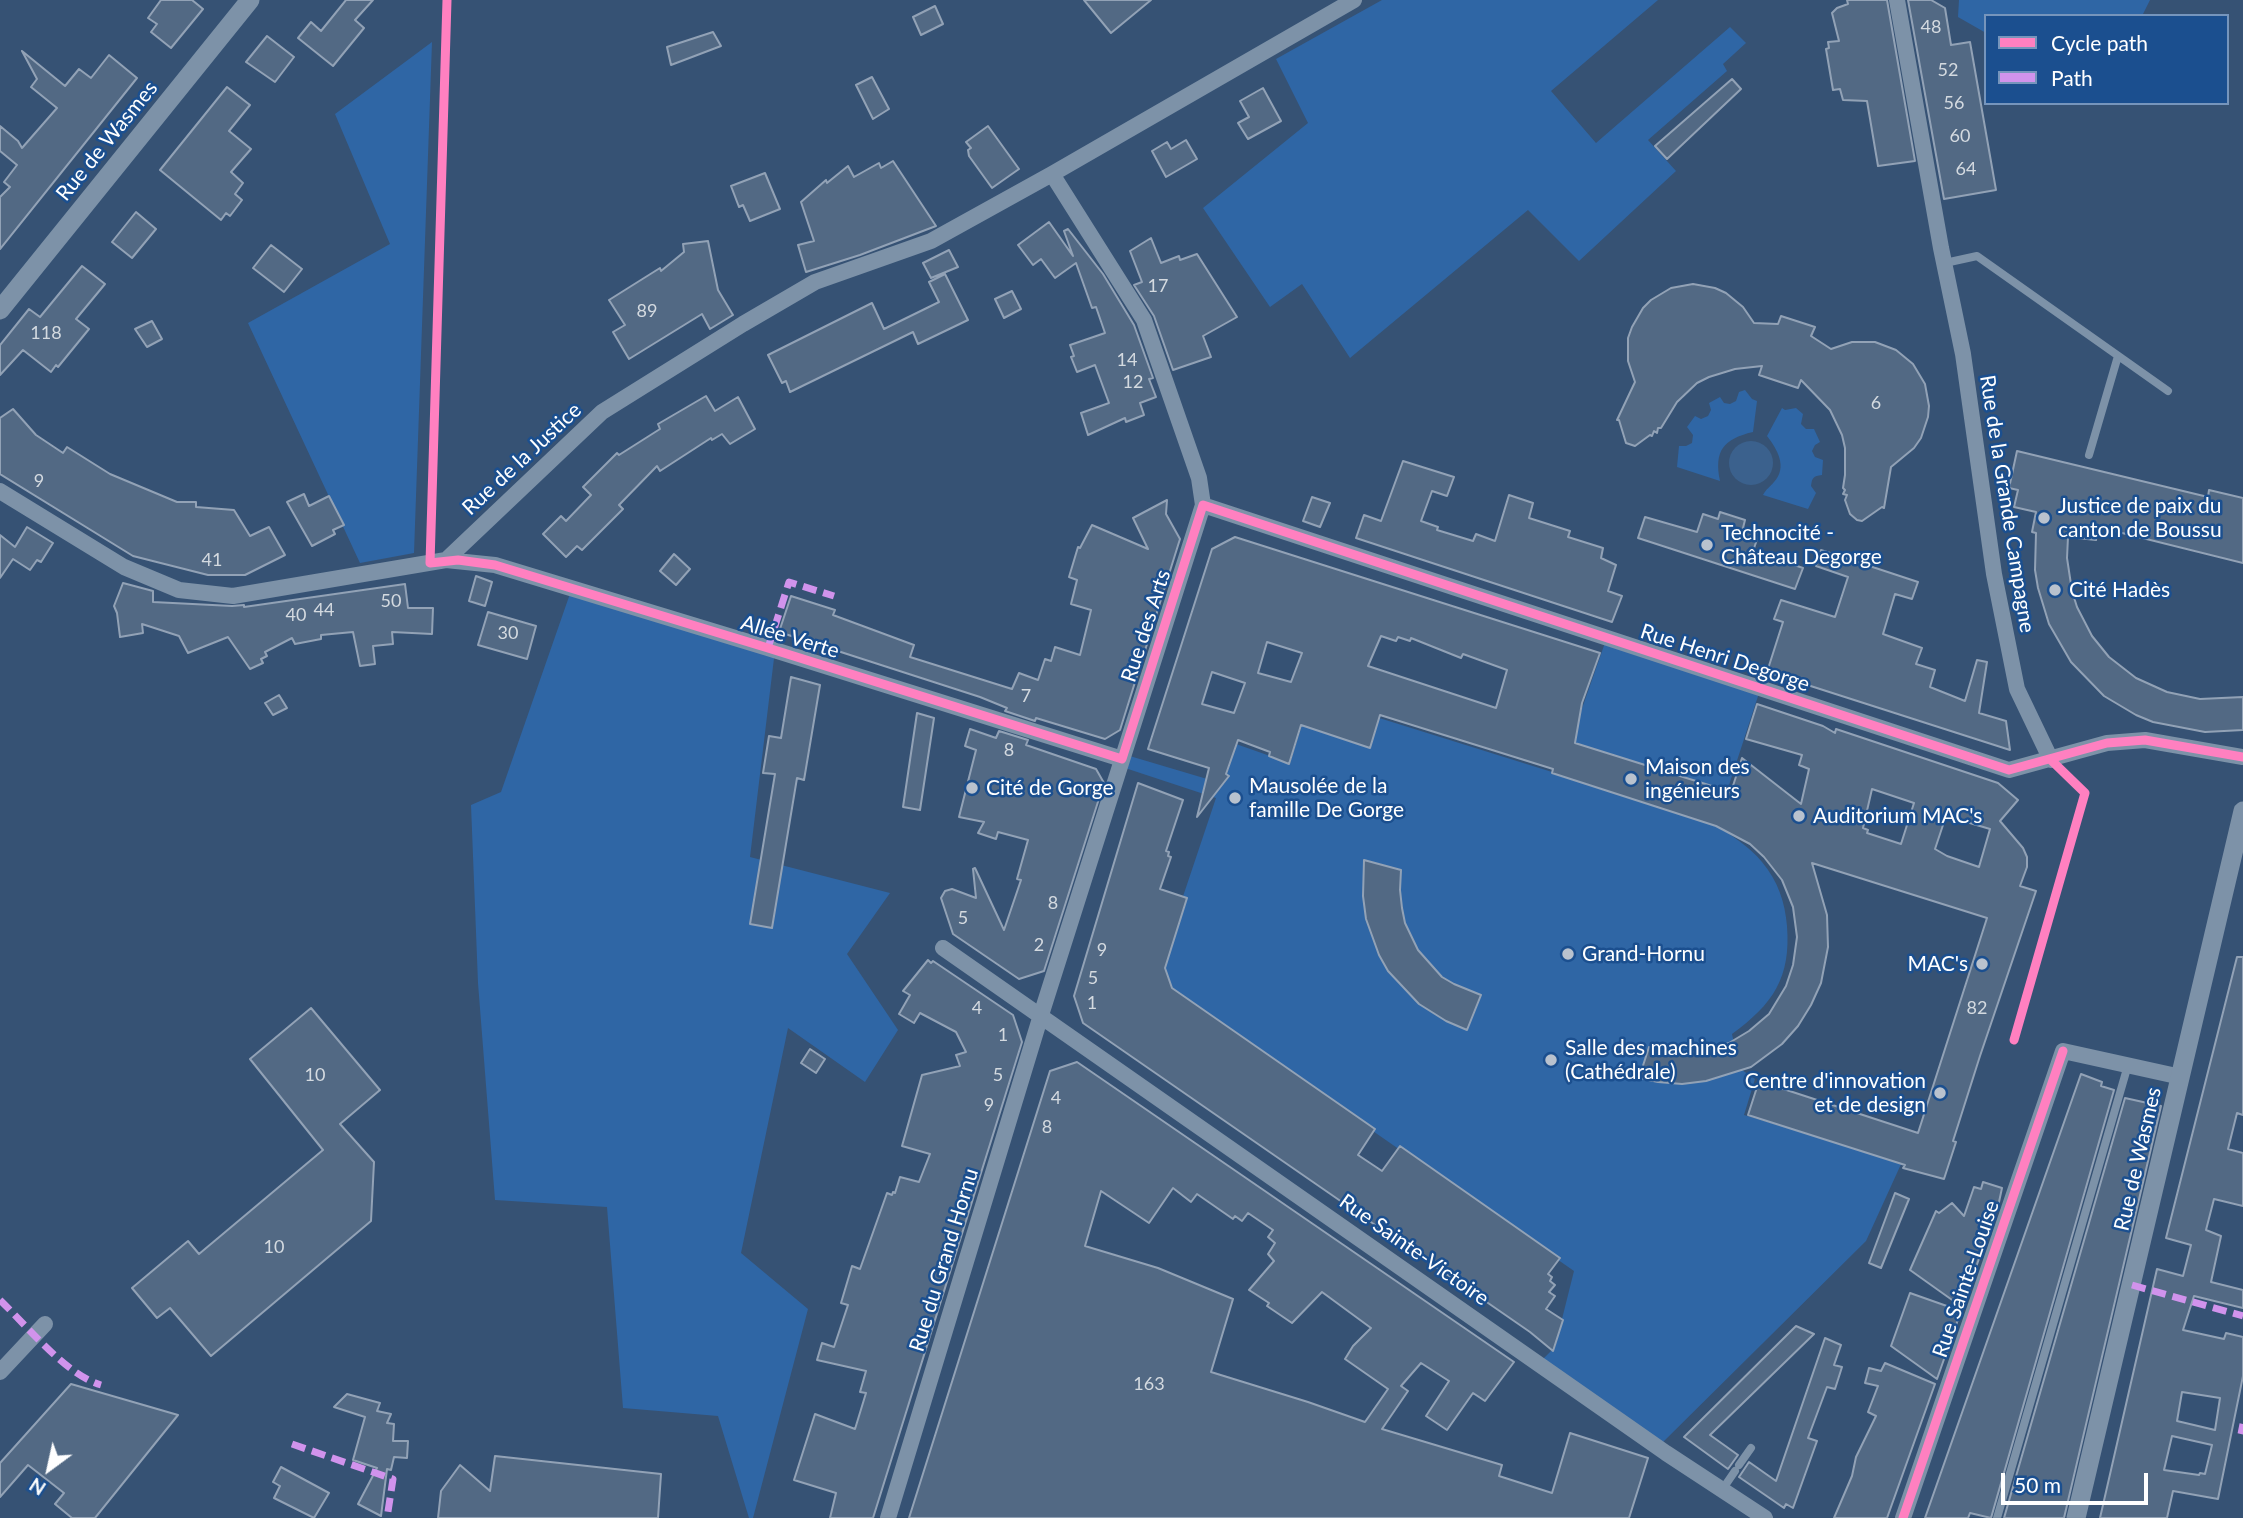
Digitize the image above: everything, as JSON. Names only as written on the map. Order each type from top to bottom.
[{"type":"street","name":"Rue de Wasmes","points":[[0,310],[250,0]]},
{"type":"street","name":"Rue de la Justice","points":[[446,560],[602,412],[613,405],[815,282],[931,240],[1052,174],[1354,0]]},
{"type":"street","name":"Rue de la Grande Campagne","points":[[1897,0],[1963,354],[1994,574],[2017,689],[2051,760]]},
{"type":"street","points":[[1052,174],[1144,320],[1199,478],[1203,505]]},
{"type":"street","points":[[0,491],[124,567],[179,590],[233,596],[446,560]]},
{"type":"street","name":"Rue des Arts","points":[[1041,1015],[1203,505]]},
{"type":"street","name":"Rue Henri Degorge","points":[[1203,505],[2009,771],[2107,743],[2146,740],[2243,757]]},
{"type":"street","name":"Allée Verte","points":[[446,560],[495,565],[1122,759]]},
{"type":"street","name":"Rue de Wasmes","points":[[2076,1518],[2181,1077],[2237,857],[2243,811]]},
{"type":"street","name":"Rue Sainte-Victoire","points":[[943,948],[1759,1516]]},
{"type":"street","name":"Rue du Grand Hornu","points":[[888,1518],[1041,1015]]},
{"type":"street","name":"Rue Sainte-Louise","points":[[1903,1518],[2063,1051],[2181,1077]]},
{"type":"street","points":[[0,1372],[45,1324]]},
{"type":"lane","points":[[1943,255],[1977,256],[2168,391]]},
{"type":"lane","points":[[2089,455],[2118,356]]},
{"type":"lane","points":[[1997,1518],[2128,1065]]},
{"type":"lane","points":[[1723,1490],[1751,1448]]},
{"type":"shaded area","points":[[1382,0],[1658,0],[1551,91],[1596,143],[1730,27],[1746,43],[1723,64],[1727,71],[1648,140],[1676,171],[1579,261],[1528,210],[1350,358],[1302,284],[1270,307],[1203,208],[1308,123],[1276,59]]},
{"type":"shaded area","points":[[1959,0],[2150,0],[2143,14],[1984,14],[1984,32],[1958,17]]},
{"type":"shaded area","points":[[432,42],[414,553],[360,563],[248,323],[390,244],[335,114]]},
{"type":"shaded area","points":[[1745,390],[1757,401],[1753,432],[1734,438],[1723,448],[1718,462],[1720,481],[1677,467],[1679,446],[1692,443],[1693,435],[1687,427],[1695,416],[1701,419],[1708,416],[1711,410],[1709,403],[1720,397],[1724,403],[1730,404],[1736,401],[1739,392]]},
{"type":"shaded area","points":[[1782,408],[1796,408],[1803,414],[1801,424],[1806,429],[1814,429],[1820,442],[1812,451],[1815,457],[1823,460],[1822,475],[1813,479],[1811,486],[1816,493],[1808,509],[1763,495],[1780,470],[1777,452],[1767,436]]},
{"type":"shaded area","points":[[1751,441],[1766,448],[1773,463],[1766,478],[1751,485],[1736,478],[1729,463],[1736,448]]},
{"type":"shaded area","points":[[572,588],[775,650],[750,857],[890,893],[847,954],[898,1030],[865,1082],[788,1028],[741,1253],[808,1309],[753,1518],[749,1518],[718,1416],[623,1408],[607,1207],[495,1200],[478,983],[471,805],[501,792]]},
{"type":"shaded area","points":[[1607,637],[1761,687],[1716,825],[1746,846],[1768,869],[1780,892],[1787,926],[1786,961],[1776,988],[1758,1012],[1732,1034],[1739,1068],[1755,1079],[1744,1115],[1902,1162],[1866,1241],[1658,1447],[1543,1359],[1555,1347],[1574,1271],[1176,994],[1159,968],[1216,798],[1119,766],[1123,754],[1224,784],[1236,744],[1290,763],[1302,725],[1367,746],[1376,717],[1552,772],[1563,738],[1572,737]]},
{"type":"building","points":[[161,0],[192,0],[203,9],[171,48],[151,32],[157,24],[148,18]]},
{"type":"building","points":[[346,0],[373,0],[355,20],[364,28],[333,66],[298,38],[311,22],[321,31]]},
{"type":"building","points":[[1084,0],[1151,0],[1111,33]]},
{"type":"building","points":[[1847,0],[1887,0],[1915,161],[1878,166],[1867,101],[1843,100],[1840,89],[1833,90],[1826,49],[1829,48],[1828,42],[1839,41],[1832,13],[1848,4]]},
{"type":"building","points":[[1908,0],[1931,0],[1945,8],[1951,45],[1970,42],[1996,190],[1944,199]]},
{"type":"building","points":[[935,6],[943,24],[921,35],[913,17]]},
{"type":"building","points":[[713,32],[721,46],[671,65],[667,47]]},
{"type":"building","points":[[267,36],[294,57],[275,82],[246,62]]},
{"type":"building","points":[[22,51],[65,86],[79,69],[91,78],[109,55],[137,78],[0,249],[0,197],[10,187],[4,182],[17,165],[0,151],[0,126],[18,141],[22,148],[57,108],[31,87],[37,79]]},
{"type":"building","points":[[872,77],[889,109],[873,119],[856,85]]},
{"type":"building","points":[[1732,79],[1741,89],[1667,159],[1655,146]]},
{"type":"building","points":[[227,87],[250,105],[229,131],[251,149],[231,172],[243,183],[235,194],[242,200],[230,216],[226,213],[221,220],[160,170]]},
{"type":"building","points":[[1263,88],[1281,121],[1248,139],[1238,123],[1249,117],[1240,101]]},
{"type":"building","points":[[988,126],[1019,169],[992,188],[969,156],[968,150],[971,148],[966,142]]},
{"type":"building","points":[[1186,140],[1197,159],[1166,177],[1152,151],[1167,142],[1171,149]]},
{"type":"building","points":[[893,161],[936,226],[806,272],[798,245],[814,241],[801,202],[826,180],[827,183],[848,166],[854,177],[879,163],[881,168]]},
{"type":"building","points":[[765,173],[780,209],[750,221],[743,205],[739,207],[731,186]]},
{"type":"building","points":[[136,212],[156,229],[132,258],[112,242]]},
{"type":"building","points":[[1049,222],[1073,256],[1064,231],[1068,229],[1103,274],[1134,325],[1153,378],[1149,379],[1156,397],[1140,403],[1144,415],[1126,422],[1125,418],[1088,435],[1081,413],[1109,403],[1095,365],[1077,372],[1070,345],[1105,333],[1096,307],[1092,308],[1076,263],[1055,278],[1041,259],[1033,265],[1018,245]]},
{"type":"building","points":[[1151,238],[1161,263],[1179,256],[1180,260],[1197,254],[1237,317],[1203,336],[1211,357],[1173,370],[1154,316],[1134,285],[1142,282],[1130,251]]},
{"type":"building","points":[[708,241],[718,290],[733,315],[710,329],[702,314],[629,359],[613,332],[625,325],[609,300],[660,268],[661,271],[684,252],[683,244]]},
{"type":"building","points":[[271,245],[302,269],[284,292],[253,268]]},
{"type":"building","points":[[949,250],[958,267],[931,278],[923,263]]},
{"type":"building","points":[[82,266],[105,284],[76,319],[89,329],[51,372],[23,350],[0,375],[0,345],[29,309],[40,317]]},
{"type":"building","points":[[945,274],[968,320],[918,344],[913,332],[790,392],[786,381],[782,383],[768,355],[872,303],[884,329],[939,302],[929,282]]},
{"type":"building","points":[[1693,284],[1726,293],[1743,307],[1754,323],[1778,324],[1781,316],[1815,327],[1811,336],[1831,349],[1852,342],[1875,342],[1896,350],[1913,364],[1925,384],[1928,417],[1921,438],[1914,448],[1891,467],[1884,508],[1862,521],[1850,514],[1845,500],[1847,495],[1843,494],[1845,448],[1830,410],[1801,380],[1798,388],[1759,375],[1762,366],[1735,369],[1697,383],[1677,402],[1657,433],[1654,431],[1652,436],[1635,446],[1626,443],[1617,420],[1635,382],[1628,361],[1628,338],[1632,327],[1651,300],[1671,288]]},
{"type":"building","points":[[1012,291],[1021,309],[1004,318],[995,299]]},
{"type":"building","points":[[152,321],[162,339],[147,347],[135,329]]},
{"type":"building","points":[[706,396],[715,411],[738,397],[755,429],[730,444],[722,434],[712,440],[711,438],[660,471],[657,466],[619,505],[623,509],[582,550],[577,546],[566,557],[543,534],[561,516],[566,521],[591,495],[583,487],[617,453],[619,455],[660,429],[658,424]]},
{"type":"building","points":[[13,409],[36,435],[63,453],[67,447],[110,474],[177,502],[196,502],[196,507],[234,510],[250,536],[269,527],[285,555],[245,575],[208,575],[133,556],[0,474],[0,418]]},
{"type":"building","name":"Cité Hadès","points":[[2017,451],[2208,497],[2209,490],[2243,498],[2243,563],[2098,527],[2096,540],[2068,537],[2067,558],[2077,607],[2092,636],[2109,657],[2136,678],[2167,692],[2200,699],[2243,697],[2243,730],[2205,732],[2153,722],[2104,696],[2071,662],[2049,624],[2038,588],[2035,570],[2036,533],[2032,532],[2036,512],[2014,507],[2018,490],[2009,488]]},
{"type":"building","points":[[1403,461],[1454,477],[1447,496],[1432,491],[1421,521],[1438,527],[1437,530],[1473,541],[1476,534],[1495,541],[1509,495],[1533,503],[1529,518],[1570,531],[1568,537],[1603,548],[1601,558],[1616,565],[1608,591],[1622,596],[1612,622],[1356,538],[1364,515],[1381,521]]},
{"type":"building","points":[[304,494],[309,506],[329,496],[344,525],[333,530],[335,534],[312,546],[287,502]]},
{"type":"building","points":[[1312,497],[1330,503],[1320,527],[1303,521]]},
{"type":"building","points":[[1167,500],[1166,514],[1180,539],[1120,730],[1105,739],[1036,718],[1035,721],[1005,711],[1007,708],[980,697],[779,632],[791,596],[835,610],[833,615],[914,645],[910,657],[1012,689],[1019,673],[1038,680],[1045,659],[1051,661],[1055,647],[1080,655],[1091,610],[1071,604],[1077,580],[1069,577],[1078,547],[1080,548],[1092,525],[1148,549],[1133,518]]},
{"type":"building","name":"Technocité - Château Degorge","points":[[1720,512],[1745,520],[1743,528],[1759,534],[1753,551],[1803,568],[1795,589],[1638,538],[1645,517],[1697,532],[1703,514],[1718,519]]},
{"type":"building","points":[[27,527],[53,543],[41,562],[37,560],[30,570],[13,559],[0,578],[0,535],[15,547]]},
{"type":"building","points":[[1235,537],[1600,653],[1582,703],[1575,743],[1731,792],[1742,758],[1801,804],[1809,769],[1799,765],[1802,755],[1746,739],[1757,704],[1823,726],[1835,733],[1836,729],[1998,783],[2018,800],[2000,821],[2023,848],[2027,857],[2027,867],[2020,886],[2036,891],[1980,1056],[1944,1179],[1903,1168],[1905,1165],[1748,1115],[1759,1081],[1918,1133],[1987,918],[1812,863],[1827,915],[1828,947],[1821,983],[1798,1026],[1782,1044],[1751,1067],[1706,1081],[1682,1084],[1639,1078],[1649,1047],[1678,1053],[1705,1051],[1729,1043],[1769,1014],[1786,986],[1793,965],[1797,937],[1793,907],[1782,880],[1764,857],[1750,844],[1716,826],[1552,773],[1553,769],[1380,715],[1370,748],[1301,725],[1289,764],[1269,756],[1270,752],[1238,740],[1226,774],[1229,776],[1197,817],[1209,768],[1148,749],[1212,549]],"holes":[[[1381,636],[1396,641],[1398,637],[1410,641],[1411,638],[1461,658],[1463,654],[1507,670],[1496,708],[1368,666]],[[1267,642],[1302,653],[1291,682],[1258,673]],[[1212,672],[1245,683],[1234,713],[1202,704]],[[1872,789],[1914,803],[1901,844],[1867,833],[1868,830],[1863,828]],[[1946,816],[1990,829],[1979,867],[1935,849]]]},
{"type":"building","points":[[1821,550],[1918,582],[1912,599],[1895,594],[1883,634],[1922,648],[1916,664],[1935,670],[1930,687],[1965,701],[1977,660],[1987,662],[1979,713],[2006,721],[2010,750],[1767,672],[1783,622],[1774,619],[1781,600],[1835,617],[1848,577],[1816,566]]},
{"type":"building","points":[[674,554],[690,569],[676,585],[660,571]]},
{"type":"building","points":[[476,576],[492,582],[485,606],[469,601]]},
{"type":"building","points":[[123,583],[153,591],[153,602],[244,607],[405,584],[408,608],[433,608],[432,634],[392,632],[393,644],[373,646],[375,664],[360,666],[353,632],[321,635],[321,639],[295,644],[292,638],[265,652],[267,656],[261,659],[263,663],[250,669],[228,637],[188,653],[179,636],[142,624],[143,633],[120,637],[114,606]]},
{"type":"building","points":[[488,612],[536,626],[527,659],[478,645]]},
{"type":"building","points":[[791,677],[820,685],[804,780],[797,778],[772,928],[750,924],[775,774],[763,773],[769,736],[781,738]]},
{"type":"building","points":[[279,695],[287,708],[273,715],[265,703]]},
{"type":"building","points":[[917,713],[934,718],[920,810],[903,807]]},
{"type":"building","points":[[970,729],[996,738],[999,731],[1028,740],[1026,745],[1096,769],[1104,783],[1044,971],[1019,979],[953,934],[941,898],[945,891],[952,889],[976,898],[975,868],[1004,930],[1021,880],[1017,879],[1028,840],[998,832],[996,839],[978,833],[984,822],[959,817],[976,750],[965,746]]},
{"type":"building","points":[[1138,783],[1183,800],[1166,851],[1171,857],[1160,889],[1187,898],[1165,968],[1172,988],[1375,1129],[1358,1155],[1382,1171],[1400,1146],[1560,1258],[1548,1274],[1555,1285],[1549,1292],[1555,1296],[1546,1309],[1563,1320],[1553,1351],[1530,1332],[1083,1023],[1074,996]]},
{"type":"building","points":[[1364,860],[1401,870],[1400,890],[1405,923],[1418,950],[1442,977],[1481,995],[1467,1030],[1419,1004],[1388,971],[1366,919],[1363,896]]},
{"type":"building","points":[[2237,957],[2243,957],[2243,1115],[2237,1113],[2228,1149],[2243,1153],[2243,1206],[2214,1199],[2206,1230],[2221,1236],[2211,1282],[2243,1290],[2243,1308],[2194,1296],[2183,1330],[2224,1339],[2226,1333],[2243,1337],[2243,1376],[2218,1499],[2173,1491],[2167,1518],[2100,1518],[2157,1269],[2183,1276],[2191,1245],[2166,1238]],"holes":[[[2182,1392],[2220,1398],[2215,1430],[2177,1421]],[[2172,1436],[2212,1445],[2205,1474],[2164,1470]]]},
{"type":"building","points":[[928,960],[1013,1015],[1022,1042],[873,1518],[830,1518],[836,1493],[794,1480],[815,1414],[855,1429],[866,1393],[860,1392],[866,1371],[817,1360],[822,1343],[834,1347],[848,1305],[841,1303],[852,1266],[860,1269],[887,1193],[895,1193],[900,1177],[919,1182],[930,1154],[902,1146],[922,1075],[960,1066],[956,1055],[966,1052],[956,1032],[920,1013],[914,1023],[899,1014],[910,995],[903,991]]},
{"type":"building","points":[[311,1008],[380,1090],[340,1124],[374,1162],[371,1221],[211,1356],[170,1308],[157,1318],[132,1288],[188,1241],[199,1254],[323,1150],[250,1059]]},
{"type":"building","points":[[810,1049],[825,1059],[816,1073],[801,1063]]},
{"type":"building","points":[[1077,1062],[1514,1362],[1485,1401],[1473,1393],[1447,1430],[1426,1416],[1449,1381],[1421,1363],[1401,1386],[1408,1391],[1382,1429],[1502,1465],[1499,1476],[1552,1493],[1570,1433],[1648,1458],[1629,1518],[909,1518],[1050,1071]],"holes":[[[1173,1188],[1191,1202],[1197,1194],[1233,1219],[1235,1216],[1242,1221],[1248,1213],[1273,1230],[1268,1237],[1275,1243],[1268,1254],[1274,1261],[1249,1290],[1269,1303],[1267,1306],[1292,1323],[1322,1292],[1371,1328],[1353,1346],[1345,1359],[1388,1389],[1365,1422],[1211,1372],[1233,1299],[1158,1268],[1085,1246],[1101,1191],[1149,1223]]]},
{"type":"building","points":[[2081,1074],[2114,1090],[1991,1518],[1970,1513],[1968,1518],[1925,1518]]},
{"type":"building","points":[[2125,1098],[2161,1106],[2064,1518],[2004,1518]]},
{"type":"building","points":[[1983,1182],[2002,1188],[1962,1307],[1910,1270],[1936,1211],[1939,1213],[1952,1203],[1964,1216],[1974,1187],[1981,1189]]},
{"type":"building","points":[[1895,1193],[1909,1199],[1881,1268],[1869,1263]]},
{"type":"building","points":[[1910,1293],[1961,1311],[1937,1379],[1891,1346]]},
{"type":"building","points":[[1796,1326],[1814,1334],[1710,1435],[1738,1455],[1728,1469],[1684,1437]]},
{"type":"building","points":[[1825,1338],[1841,1345],[1834,1365],[1842,1367],[1835,1389],[1827,1387],[1808,1438],[1817,1441],[1793,1508],[1786,1504],[1784,1508],[1739,1477],[1749,1462],[1776,1481]]},
{"type":"building","points":[[1885,1363],[1935,1384],[1887,1518],[1834,1518],[1852,1476],[1856,1457],[1876,1416],[1868,1412],[1878,1386],[1865,1383],[1869,1368],[1881,1371]]},
{"type":"building","points":[[71,1384],[178,1415],[95,1518],[72,1518],[55,1504],[64,1493],[28,1465],[0,1497],[0,1463]]},
{"type":"building","points":[[347,1394],[380,1403],[377,1411],[391,1414],[387,1423],[394,1424],[393,1441],[408,1441],[407,1458],[394,1457],[391,1470],[387,1469],[381,1516],[358,1504],[377,1468],[353,1460],[365,1417],[334,1407]]},
{"type":"building","points":[[495,1456],[661,1474],[658,1518],[438,1518],[441,1491],[460,1465],[490,1491]]},
{"type":"building","points":[[281,1467],[329,1493],[314,1518],[274,1498],[280,1486],[273,1482]]},
{"type":"marked path","points":[[768,648],[789,582],[834,596]]},
{"type":"marked path","points":[[2132,1285],[2243,1316]]},
{"type":"marked path","points":[[0,1300],[61,1361],[88,1380],[101,1385]]},
{"type":"marked path","points":[[2241,1434],[2243,1424]]},
{"type":"marked path","points":[[292,1444],[393,1479],[387,1518]]},
{"type":"cycle path","points":[[447,0],[430,563],[458,560],[495,565],[1122,759],[1203,505],[2009,770],[2107,743],[2145,740],[2243,757]]},
{"type":"cycle path","points":[[2014,1040],[2085,793],[2051,760]]},
{"type":"cycle path","points":[[1903,1518],[2063,1051]]},
{"type":"place","name":"Justice de paix du canton de Boussu","points":[[2044,518]]},
{"type":"place","name":"Technocité - Château Degorge","points":[[1707,545]]},
{"type":"place","name":"Cité Hadès","points":[[2055,590]]},
{"type":"place","name":"Maison des ingénieurs","points":[[1631,779]]},
{"type":"place","name":"Cité de Gorge","points":[[972,788]]},
{"type":"place","name":"Mausolée de la famille De Gorge","points":[[1235,798]]},
{"type":"place","name":"Auditorium MAC's","points":[[1799,816]]},
{"type":"place","name":"Grand-Hornu","points":[[1568,954]]},
{"type":"place","name":"MAC's","points":[[1982,964]]},
{"type":"place","name":"Salle des machines (Cathédrale)","points":[[1551,1060]]},
{"type":"place","name":"Centre d'innovation et de design","points":[[1940,1093]]}]
